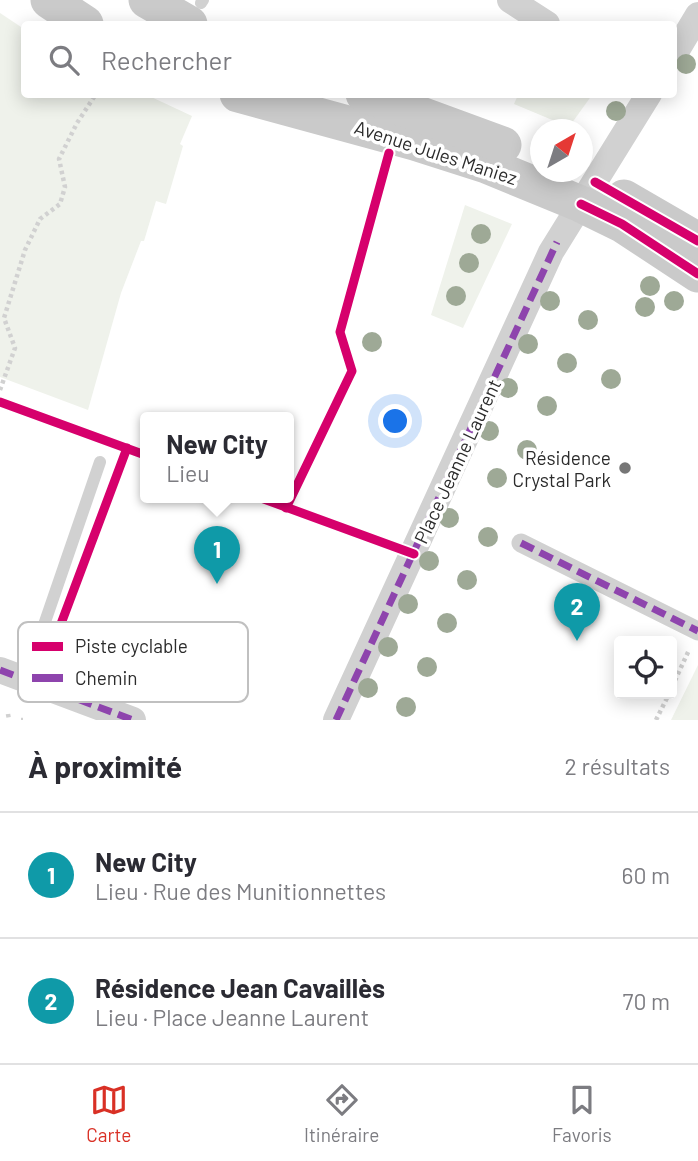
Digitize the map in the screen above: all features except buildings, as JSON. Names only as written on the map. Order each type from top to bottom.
[{"type":"main road","points":[[49,0],[80,21]]},
{"type":"main road","points":[[147,0],[197,9]]},
{"type":"main road","name":"Avenue Jules Maniez","points":[[252,98],[452,154],[582,186],[698,241]]},
{"type":"main road","name":"Avenue Jules Maniez","points":[[375,98],[530,155]]},
{"type":"main road","name":"Avenue Jules Maniez","points":[[582,186],[622,224],[698,274]]},
{"type":"street","points":[[510,0],[542,21]]},
{"type":"street","points":[[677,50],[698,15]]},
{"type":"street","name":"Place Jeanne Laurent","points":[[336,720],[582,186],[646,98]]},
{"type":"street","points":[[521,543],[698,631]]},
{"type":"street","points":[[0,670],[18,677]]},
{"type":"street","points":[[84,702],[133,720]]},
{"type":"lane","points":[[45,622],[100,462]]},
{"type":"path","points":[[0,390],[15,348],[4,318],[25,250],[40,219],[60,204],[65,187],[58,159],[76,123],[93,98]]},
{"type":"path","points":[[677,676],[698,631]]},
{"type":"path","points":[[656,720],[666,699]]},
{"type":"shaded area","points":[[0,13],[21,27],[21,98],[153,98],[192,116],[180,144],[183,146],[166,204],[156,201],[144,241],[141,241],[121,293],[88,410],[0,377]]},
{"type":"shaded area","points":[[516,98],[590,98],[575,119],[550,119],[514,104]]},
{"type":"shaded area","points":[[465,205],[512,224],[463,328],[431,315]]},
{"type":"shaded area","points":[[698,665],[698,720],[671,720]]},
{"type":"marked path","points":[[336,720],[557,242]]},
{"type":"marked path","points":[[521,543],[698,631]]},
{"type":"marked path","points":[[0,670],[18,677]]},
{"type":"marked path","points":[[85,702],[133,720]]},
{"type":"cycle path","points":[[294,491],[352,371],[340,332],[389,153]]},
{"type":"cycle path","points":[[595,182],[698,241]]},
{"type":"cycle path","points":[[581,204],[622,224],[698,274]]},
{"type":"cycle path","points":[[0,402],[140,453]]},
{"type":"cycle path","points":[[62,622],[127,448]]},
{"type":"cycle path","points":[[275,503],[414,554]]},
{"type":"cycle path","points":[[286,508],[288,503]]},
{"type":"place","name":"Résidence Crystal Park","points":[[625,468]]},
{"type":"place","name":"New City","points":[[217,584]]},
{"type":"place","name":"Résidence Jean Cavaillès","points":[[577,641]]}]
